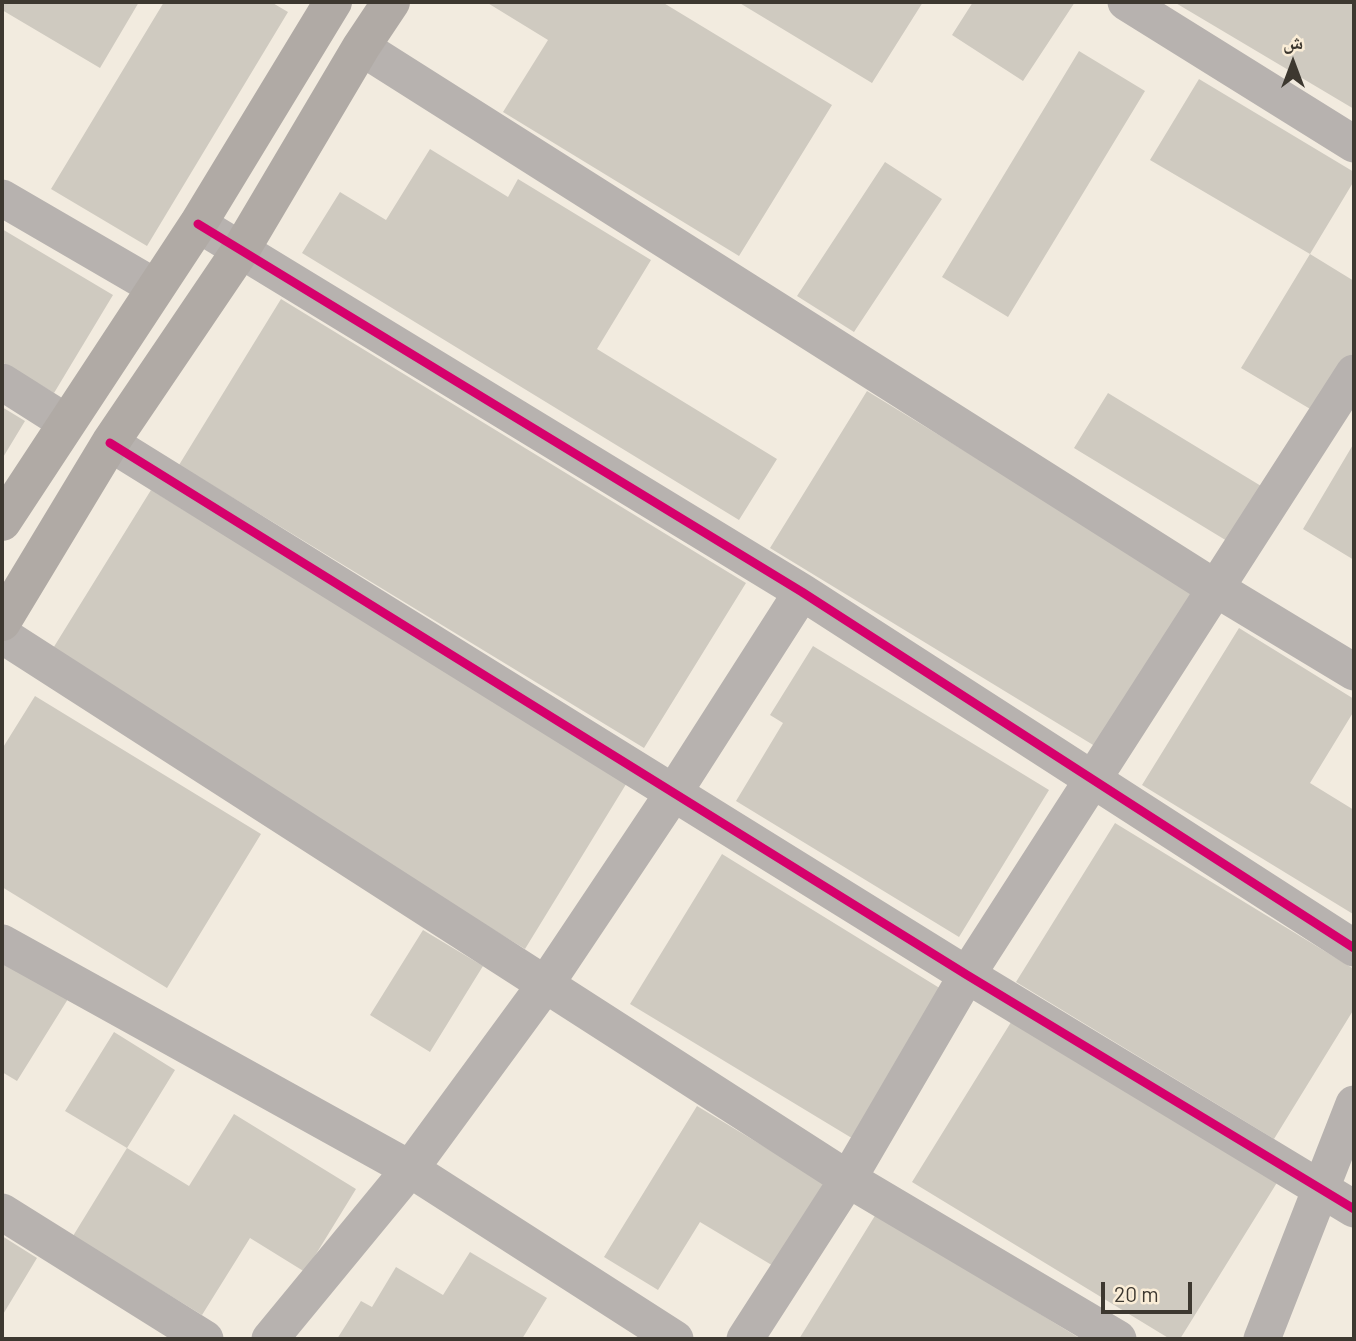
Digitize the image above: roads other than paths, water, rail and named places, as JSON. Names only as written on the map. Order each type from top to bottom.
[{"type":"main road","points":[[2,522],[198,224],[333,2]]},
{"type":"main road","points":[[2,622],[110,443],[242,248],[360,47],[391,2]]},
{"type":"street","points":[[1126,2],[1354,144]]},
{"type":"street","points":[[360,47],[1215,588],[1354,672]]},
{"type":"street","points":[[2,198],[155,287]]},
{"type":"street","points":[[198,224],[242,248],[802,592],[1354,948]]},
{"type":"street","points":[[745,1339],[848,1178],[967,975],[1354,373]]},
{"type":"street","points":[[2,382],[67,423]]},
{"type":"street","points":[[110,443],[967,975],[1354,1209]]},
{"type":"street","points":[[270,1339],[410,1169],[545,985],[674,792],[802,592]]},
{"type":"street","points":[[2,635],[848,1178],[1118,1339]]},
{"type":"street","points":[[2,943],[410,1169],[675,1339]]},
{"type":"street","points":[[1262,1339],[1354,1104]]},
{"type":"street","points":[[2,1212],[205,1339]]}]
